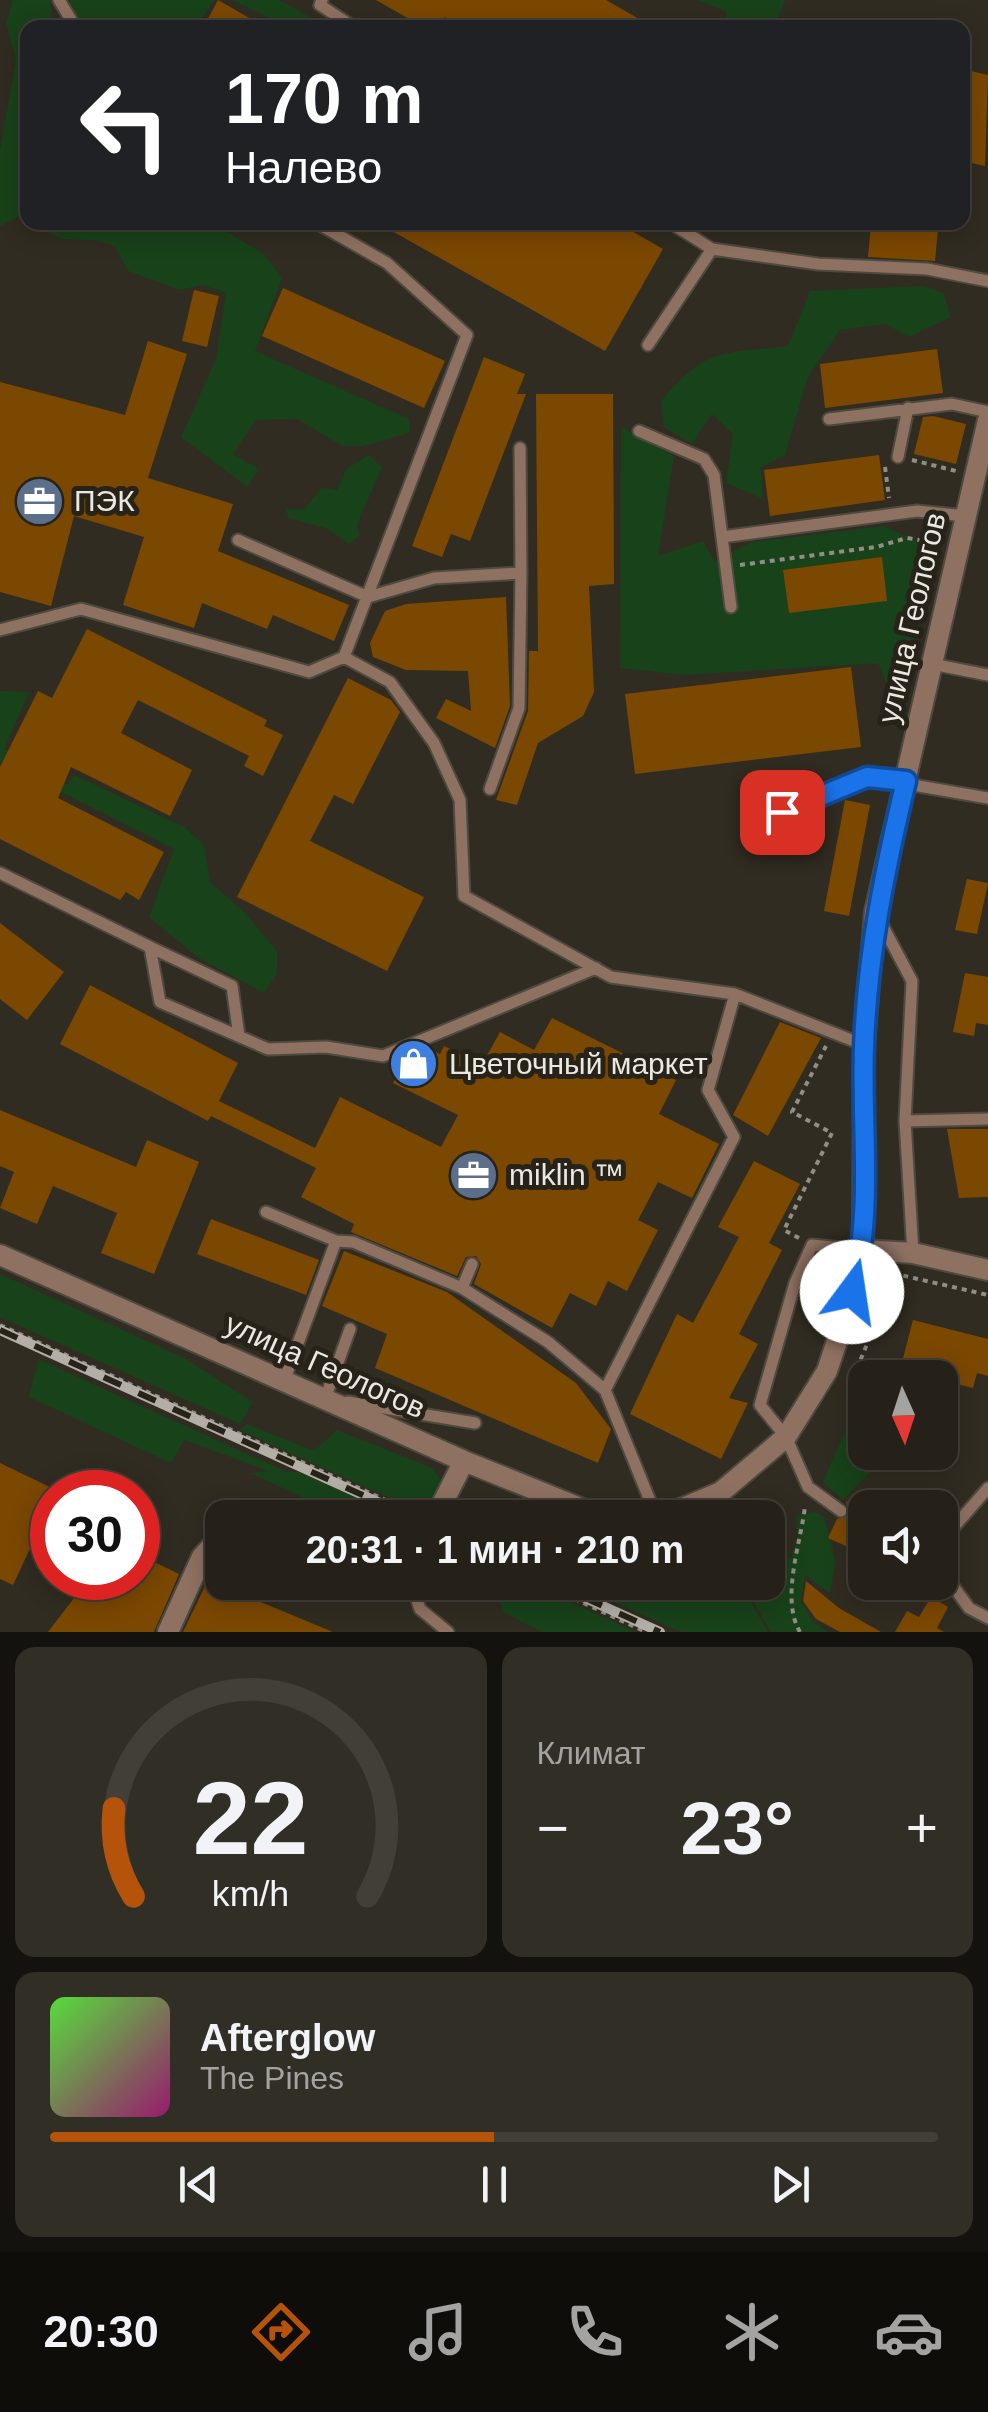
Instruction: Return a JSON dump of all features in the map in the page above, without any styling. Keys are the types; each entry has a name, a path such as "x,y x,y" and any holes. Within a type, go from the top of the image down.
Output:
{"street":[{"name":"улица Геологов","path":"702,1500 722,1492 786,1437 827,1370 863,1250 864,1046 876,912 988,416"},
{"path":"863,1250 912,1253 988,1270"},
{"name":"улица Геологов","path":"0,1255 560,1500"},
{"path":"444,1500 464,1461"},
{"path":"168,1632 205,1554"}],"lane":[{"path":"318,2 343,20"},
{"path":"0,630 81,608 309,672 344,657 467,335 387,264 328,230"},
{"path":"681,230 712,250 818,264 927,269 988,281"},
{"path":"648,345 712,250"},
{"path":"829,419 952,404 988,416"},
{"path":"898,457 908,408"},
{"path":"639,431 704,459 714,475 731,607"},
{"path":"490,789 519,708 520,448"},
{"path":"722,537 917,511 966,516"},
{"path":"238,540 368,596 434,578 522,572"},
{"path":"344,657 390,682 434,744 460,800 464,896 611,977 736,994 864,1046"},
{"path":"932,664 988,675"},
{"path":"782,812 867,777 988,798"},
{"path":"0,873 232,986 239,1036"},
{"path":"876,912 912,981 905,1121 912,1253"},
{"path":"150,947 160,1002 268,1049 326,1047 383,1056 596,968"},
{"path":"605,1390 734,1137 708,1090 736,994"},
{"path":"905,1121 988,1119"},
{"path":"266,1212 336,1241 352,1242 462,1288 548,1342 605,1390 651,1500"},
{"path":"284,1381 336,1241"},
{"path":"841,1511 808,1487 786,1437 760,1405 794,1283 812,1244 863,1250"},
{"path":"462,1288 472,1264"},
{"path":"350,1329 324,1398 475,1423"},
{"path":"958,1528 982,1509 988,1488"},
{"path":"958,1593 969,1608 988,1618"},
{"path":"417,1600 420,1609 448,1632"}],"path":[{"path":"890,505 884,462 898,457 961,472"},
{"path":"726,566 856,550 907,538 945,545"},
{"path":"856,550 857,560"},
{"path":"806,556 808,566"},
{"path":"812,1244 784,1230 832,1133 792,1112 833,1032"},
{"path":"860,1360 896,1274 988,1295"},
{"path":"0,1325 384,1500"},
{"path":"800,1632 794,1621 792,1592 804,1522"},
{"path":"577,1600 646,1632"}],"green space":[{"path":"13,0 51,0 52,20 20,20 20,216 0,226 0,150 16,60 6,23"},
{"path":"70,0 215,0 200,20 81,20 69,6"},
{"path":"232,0 279,0 315,20 273,20"},
{"path":"697,0 785,0 777,20 727,20 726,11"},
{"path":"45,230 224,230 264,254 282,278 255,351 409,419 409,433 364,446 342,446 297,419 256,420 233,454 259,469 247,487 181,437 216,359 226,293 203,285 179,290 128,271 115,246 95,240 62,239"},
{"path":"924,286 943,293 951,317 909,337 885,324 840,330 808,377 785,455 761,467 763,499 726,483 733,434 712,414 692,444 664,427 661,401 704,362 731,353 788,346 810,291"},
{"path":"621,427 674,456 658,556 703,541 715,562 751,542 885,526 938,553 898,712 878,663 683,675 620,668"},
{"path":"369,455 382,467 357,525 360,535 349,544 328,529 288,518 286,509 304,509 322,488 337,490 346,469"},
{"path":"0,691 29,692 4,749 68,785 74,775 184,827 204,845 210,882 245,913 277,951 277,974 264,993 199,958 149,917 174,849 0,761"},
{"path":"0,1274 182,1357 253,1402 240,1424 0,1317"},
{"path":"38,1359 287,1472 299,1472 362,1500 308,1500 250,1473 268,1471 184,1440 171,1463 29,1397"},
{"path":"247,1424 314,1451 337,1430 432,1468 444,1485 437,1500 394,1500 239,1430"},
{"path":"848,1425 848,1470 871,1470 853,1490 848,1490 843,1500 823,1482"},
{"path":"816,1512 824,1517 836,1562 830,1593 805,1575 801,1602 814,1623 828,1632 771,1632 753,1600 785,1600 785,1560 791,1558 798,1537 796,1517"},
{"path":"499,1600 565,1600 636,1632 542,1632 503,1612"},
{"path":"610,1600 750,1600 768,1632 681,1632"}],"building":[{"path":"218,0 253,20 207,20"},
{"path":"376,0 606,0 641,20 445,17 411,20"},
{"path":"970,71 988,75 985,166 970,163"},
{"path":"390,230 630,230 663,249 605,351"},
{"path":"871,230 938,230 935,261 868,257"},
{"path":"283,288 445,361 424,408 262,336"},
{"path":"194,290 219,296 207,347 182,341"},
{"path":"148,341 187,354 148,478 233,504 218,551 349,605 334,641 273,615 267,629 202,603 194,628 123,605 144,537 74,516 51,606 0,592 0,382 125,415"},
{"path":"937,349 943,393 825,408 820,364"},
{"path":"484,357 525,374 517,394 526,394 470,541 451,534 442,557 412,546"},
{"path":"536,394 613,394 614,584 589,586 594,692 583,716 538,743 517,805 496,800 528,711 529,651 538,651"},
{"path":"923,417 966,424 956,464 914,454"},
{"path":"879,455 885,500 770,516 764,470"},
{"path":"882,557 887,601 789,613 783,570"},
{"path":"506,597 510,706 495,748 436,718 446,699 471,711 468,671 406,670 373,657 370,643 385,611 406,604"},
{"path":"87,629 267,720 264,726 283,735 263,776 244,766 249,756 138,700 121,733 192,770 170,816 71,767 58,798 164,852 139,900 126,892 120,900 0,839 0,767 38,691 52,698"},
{"path":"851,667 861,747 635,774 625,694"},
{"path":"348,678 391,700 400,712 353,804 334,795 310,841 424,897 387,971 237,897"},
{"path":"845,800 870,805 849,916 824,911"},
{"path":"967,879 988,883 977,934 955,930"},
{"path":"0,923 64,972 27,1020 0,999"},
{"path":"965,973 988,977 988,1025 976,1023 974,1036 953,1032"},
{"path":"90,985 238,1063 219,1101 315,1148 340,1097 441,1147 458,1115 393,1083 407,1056 414,1060 428,1048 440,1054 444,1046 482,1065 500,1032 534,1050 552,1018 676,1080 659,1114 719,1144 692,1198 658,1182 638,1220 658,1230 627,1291 608,1281 596,1306 570,1293 552,1328 474,1284 481,1264 476,1256 466,1257 457,1276 351,1232 354,1224 301,1197 316,1168 211,1116 208,1121 60,1044"},
{"path":"780,1022 821,1038 768,1136 733,1115"},
{"path":"0,1110 136,1167 147,1140 199,1162 154,1274 101,1253 117,1213 53,1186 37,1224 0,1208 14,1172 0,1166"},
{"path":"947,1129 988,1129 988,1197 959,1198"},
{"path":"754,1161 800,1184 769,1243 782,1250 739,1334 758,1344 729,1398 748,1403 721,1459 630,1414 677,1314 693,1323 739,1237 718,1227"},
{"path":"211,1219 319,1260 306,1295 197,1254"},
{"path":"344,1251 447,1292 576,1383 611,1429 598,1463 375,1368 387,1334 322,1306"},
{"path":"913,1320 988,1339 988,1376 977,1373 973,1388 958,1384 958,1360 903,1360"},
{"path":"0,1463 30,1477 30,1548 13,1585 0,1579"},
{"path":"848,1516 848,1547 828,1538 837,1519"},
{"path":"160,1565 179,1574 154,1632 48,1632 73,1600 160,1600"},
{"path":"806,1581 839,1608 881,1632 840,1632 816,1619 803,1601"},
{"path":"205,1586 205,1600 256,1600 333,1632 183,1632"},
{"path":"929,1600 948,1607 937,1628 944,1632 895,1632 907,1611 919,1617"}],"railway":[{"path":"0,1330 373,1500"},
{"path":"590,1600 660,1632"}],"place":[{"name":"ПЭК","path":"39,501"},
{"name":"Цветочный маркет","path":"414,1064"},
{"name":"miklin ™","path":"474,1175"}],"route":[{"path":"782,812 867,777 906,781 876,912 864,1046 863,1250 852,1292"}]}
